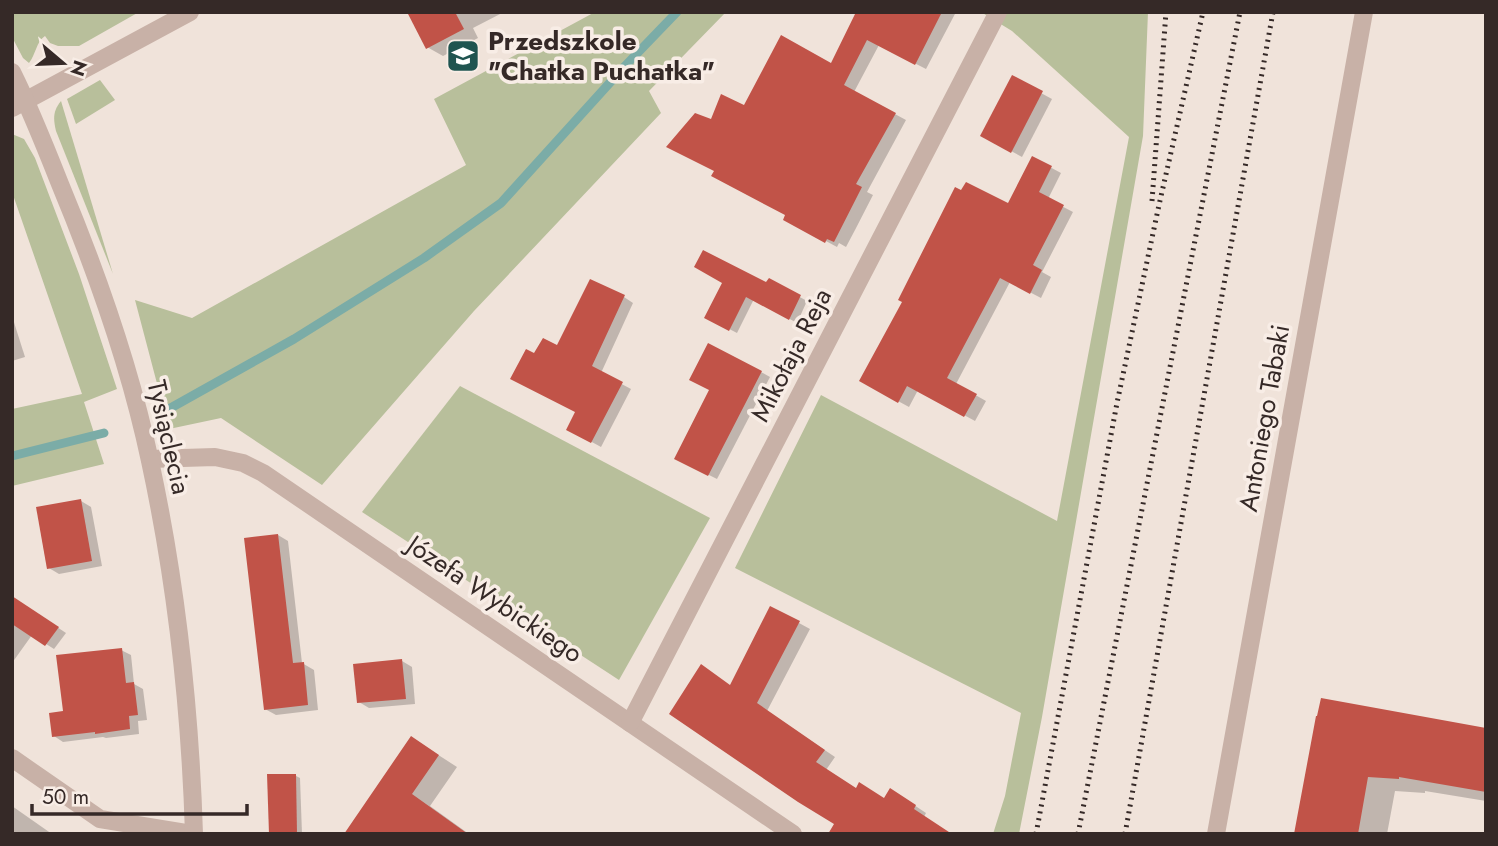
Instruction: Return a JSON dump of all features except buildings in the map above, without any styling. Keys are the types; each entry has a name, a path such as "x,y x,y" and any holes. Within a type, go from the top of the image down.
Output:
{"street":[{"path":"19,105 190,12"},
{"name":"Mikołaja Reja","path":"630,723 998,12"},
{"name":"Antoniego Tabaki","path":"1216,834 1364,12"},
{"name":"Tysiąclecia","path":"12,72 19,105 80,231 105,301 132,388 150,459 169,559 183,662 191,749 193,834"},
{"name":"Józefa Wybickiego","path":"150,459 215,457 243,463 263,472 793,834"},
{"path":"12,758 95,826 193,834"}],"green space":[{"path":"12,12 139,12 79,46 58,46 50,43 45,36 29,63 23,58 12,37"},
{"path":"595,12 726,12 649,91 661,113 474,311 322,485 221,418 169,429 135,300 192,318 466,165 434,99"},
{"path":"981,12 1148,12 1143,136 1042,717 1019,834 993,834 1005,796 1021,713 735,568 821,395 1057,521 1129,137 1012,31"},
{"path":"100,80 115,100 76,124 67,99"},
{"path":"61,101 113,274 56,131 54,115"},
{"path":"12,134 24,139 35,158 79,274 117,389 84,402 104,464 12,486 12,409 82,394 12,192"},
{"path":"460,386 710,518 619,680 362,512"}],"waterway":[{"path":"167,410 294,339 424,258 501,203 677,12"},
{"path":"12,456 104,433"}],"railway":[{"path":"1152,201 1166,12"},
{"path":"1036,834 1117,403 1203,12"},
{"path":"1078,834 1240,12"},
{"path":"1125,834 1273,12"}],"place":[{"name":"Przedszkole \"Chatka Puchatka\"","path":"463,56"}]}
